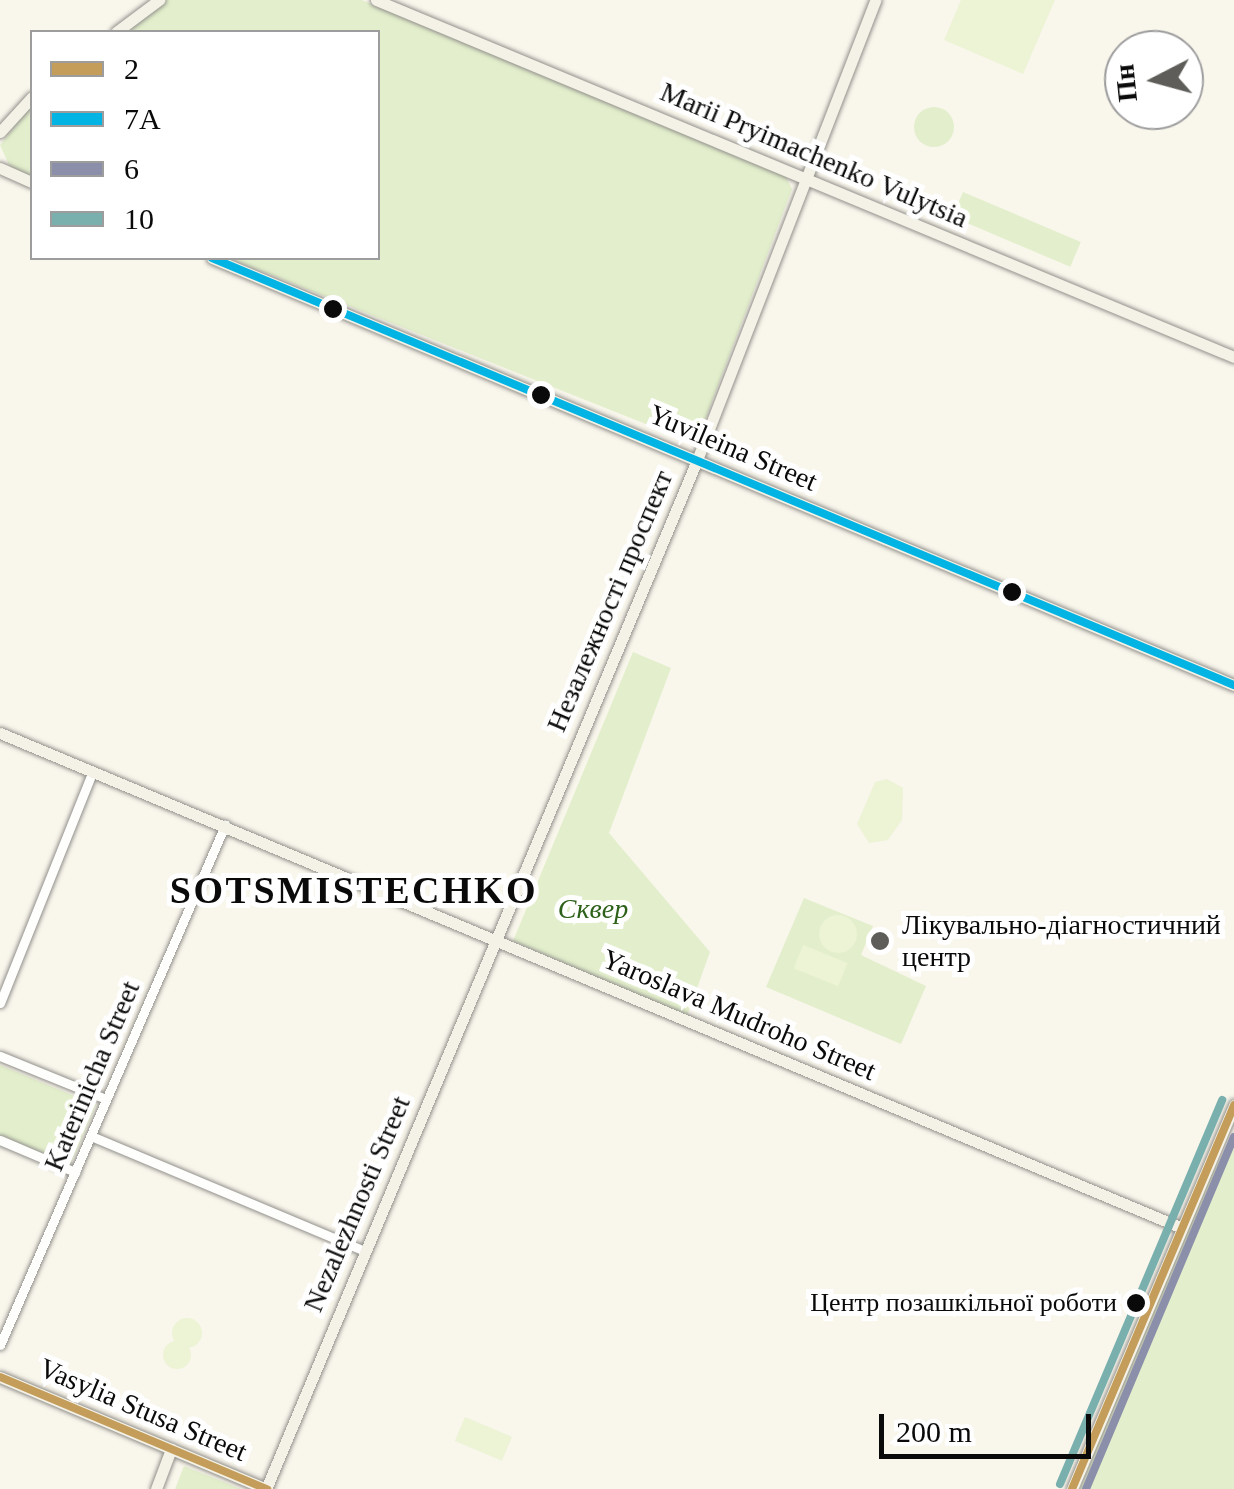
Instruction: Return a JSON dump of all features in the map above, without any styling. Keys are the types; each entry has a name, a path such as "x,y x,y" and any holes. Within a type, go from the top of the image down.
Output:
{"street":[{"path":"119,30 159,0"},
{"name":"Marii Pryimachenko Vulytsia","path":"376,0 1234,357"},
{"name":"Незалежності проспект","path":"496,940 696,460 875,0"},
{"path":"0,132 30,99"},
{"path":"0,168 30,181"},
{"name":"Yuvileina Street","path":"217,260 1234,684"},
{"name":"Yaroslava Mudroho Street","path":"0,732 1182,1228"},
{"path":"0,1004 93,771"},
{"name":"Katerinicha Street","path":"0,1345 225,825"},
{"name":"Nezalezhnosti Street","path":"266,1489 496,940"},
{"path":"0,1056 106,1099"},
{"path":"1072,1489 1234,1105"},
{"path":"90,1136 364,1250"},
{"path":"0,1140 75,1172"},
{"name":"Vasylia Stusa Street","path":"0,1377 266,1489"},
{"path":"156,1489 172,1449"}],"green space":[{"path":"167,0 362,0 785,175 792,189 696,444 233,260 380,260 380,30 128,30"},
{"path":"961,0 1055,0 1023,74 944,40"},
{"path":"30,107 30,176 10,167 0,145"},
{"path":"934,107 948,113 954,127 948,141 934,147 920,141 914,127 920,113"},
{"path":"963,192 1081,242 1070,267 952,217"},
{"name":"Сквер","path":"633,652 671,668 609,833 710,952 687,1016 513,941"},
{"path":"887,779 903,788 902,820 888,840 869,843 857,824 875,782"},
{"path":"804,898 873,926 861,955 926,986 901,1044 766,987"},
{"path":"838,915 852,920 857,934 852,948 838,953 824,948 819,934 824,920"},
{"path":"803,945 848,963 838,986 794,968"},
{"path":"0,1065 96,1105 71,1164 0,1136"},
{"path":"1234,1132 1234,1489 1080,1489 1193,1210"},
{"path":"187,1318 198,1322 202,1333 198,1344 187,1348 176,1344 172,1333 176,1322"},
{"path":"177,1341 187,1345 191,1355 187,1365 177,1369 167,1365 163,1355 167,1345"},
{"path":"465,1417 512,1437 502,1461 455,1441"},
{"path":"184,1466 241,1489 175,1489"}],"transit line":[{"name":"7А","path":"217,260 1234,685"},
{"name":"10","path":"1060,1484 1222,1100"},
{"name":"2","path":"1072,1489 1234,1105"},
{"name":"6","path":"1086,1489 1234,1137"},
{"name":"2","path":"0,1377 267,1489"}],"place":[{"name":"Лікувально-діагностичний центр","path":"880,941"},
{"name":"Центр позашкільної роботи","path":"1136,1303"}],"district":[{"name":"SOTSMISTECHKO","path":"354,891"}]}
